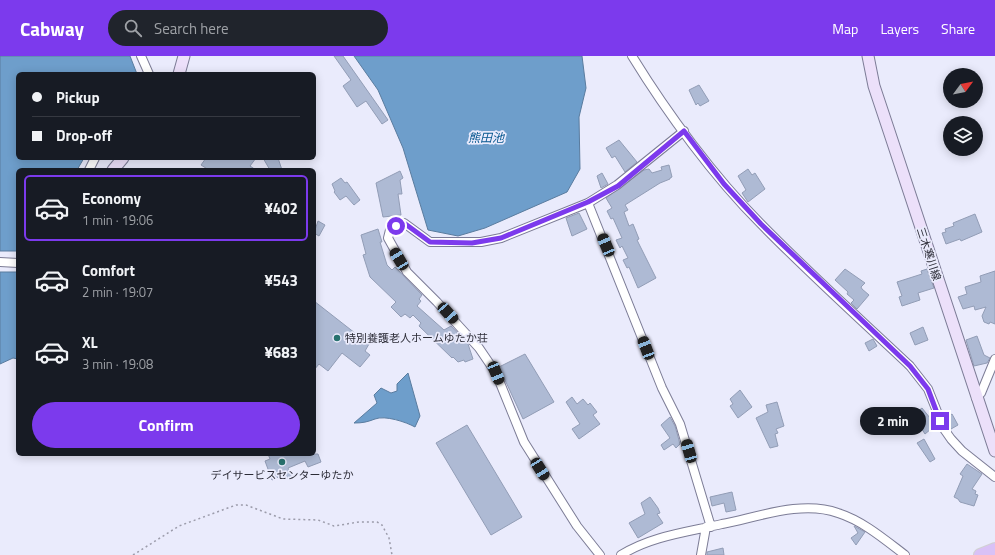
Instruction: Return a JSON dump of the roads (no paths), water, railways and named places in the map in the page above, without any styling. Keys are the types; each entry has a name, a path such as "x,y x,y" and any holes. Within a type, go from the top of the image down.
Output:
{"main road":[{"path":"180,72 184,56"},
{"name":"三木寒川線","path":"868,56 874,86 976,398 995,451"},
{"path":"115,168 121,160"},
{"path":"980,555 995,549"}],"street":[{"path":"141,56 148,72"},
{"path":"632,56 684,131 724,184 761,224 910,366 928,389 944,429 951,439 962,451 995,477"},
{"path":"600,555 577,526 524,442 496,373 483,354 437,302 407,272 388,238 390,230 404,223 430,242 481,242 501,238 588,202 618,186 684,131"},
{"path":"588,202 662,388 680,424 708,527 701,555"},
{"path":"0,262 16,263"},
{"path":"976,398 981,393 995,359"},
{"path":"621,555 639,545 708,527 786,510 821,509 838,512 854,519 905,555"}],"water":[{"path":"0,56 130,56 136,72 16,72 16,160 83,160 78,168 16,168 16,251 0,251"},
{"name":"熊田池","path":"354,56 582,56 586,88 579,117 580,169 567,192 485,228 458,236 428,230 403,148 378,90"},
{"path":"0,272 16,272 16,359 13,358 0,364"},
{"path":"408,373 420,416 415,427 390,418 379,418 354,423 377,403 374,395 381,388 391,393 397,391 397,384"}],"place":[{"name":"特別養護老人ホームゆたか荘","path":"337,338"},
{"name":"デイサービスセンターゆたか","path":"282,462"}]}
